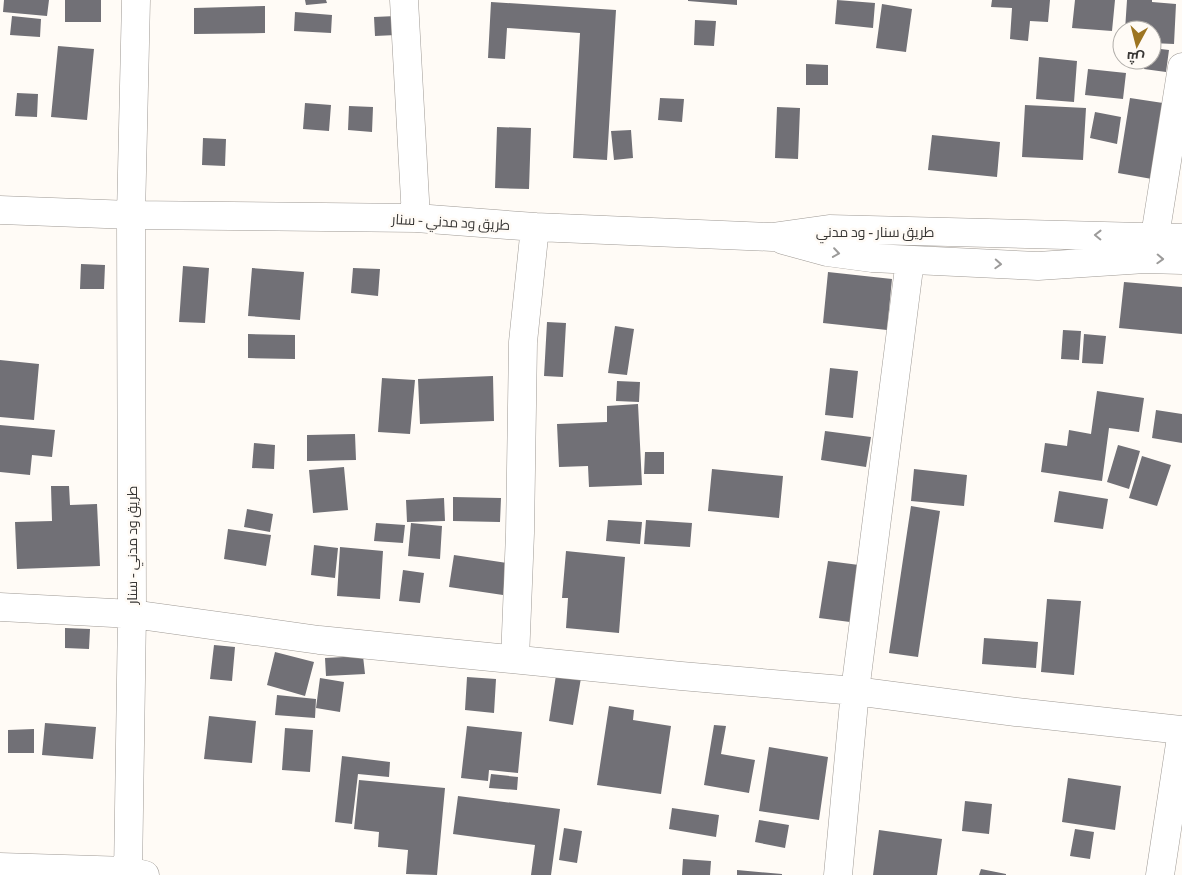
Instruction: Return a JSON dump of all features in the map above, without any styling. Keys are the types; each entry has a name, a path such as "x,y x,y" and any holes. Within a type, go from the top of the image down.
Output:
{"street":[{"name":"طريق ود مدني - سنار","path":"134,874 131,215 136,0"},
{"path":"404,0 416,218"},
{"path":"1169,237 1182,67"},
{"path":"0,210 131,215"},
{"name":"طريق ود مدني - سنار","path":"131,215 416,218 535,227 772,237"},
{"path":"515,659 520,533 523,342 535,227"},
{"name":"طريق سنار - ود مدني","path":"772,237 830,229 1169,237"},
{"name":"طريق سنار - ود مدني","path":"772,237 827,252 872,258 1038,266 1145,258 1182,260"},
{"path":"838,875 855,691 910,260"},
{"path":"0,607 132,614 318,640 681,676 855,691 1016,712 1182,730 1160,875"},
{"path":"0,867 134,874"}],"building":[{"path":"4,0 49,0 47,16 3,12"},
{"path":"65,0 101,0 101,22 65,22"},
{"path":"305,0 326,0 327,3 306,5"},
{"path":"737,0 737,5 688,1"},
{"path":"837,0 875,3 873,28 835,24"},
{"path":"992,0 1050,0 1048,22 1030,21 1028,41 1010,39 1012,8 991,7"},
{"path":"1075,0 1115,0 1112,31 1072,28"},
{"path":"1127,0 1152,0 1152,2 1176,4 1174,44 1162,43 1162,20 1126,20"},
{"path":"491,2 616,10 607,160 573,158 580,33 507,28 505,59 488,58"},
{"path":"882,4 912,9 906,52 876,48"},
{"path":"265,6 265,33 194,34 194,8"},
{"path":"295,12 332,15 331,33 294,31"},
{"path":"12,16 41,19 40,37 10,35"},
{"path":"396,16 396,35 375,36 374,17"},
{"path":"695,20 716,21 714,46 694,45"},
{"path":"58,46 94,49 87,120 51,117"},
{"path":"1162,49 1169,50 1166,72 1151,70 1162,70"},
{"path":"1039,57 1077,61 1074,102 1036,99"},
{"path":"806,64 828,65 828,85 806,85"},
{"path":"1088,69 1126,73 1123,99 1085,95"},
{"path":"17,93 38,94 37,117 15,116"},
{"path":"660,98 684,99 682,122 658,120"},
{"path":"1130,98 1163,103 1152,179 1118,173"},
{"path":"305,103 331,105 329,131 303,129"},
{"path":"1025,105 1086,108 1083,160 1022,157"},
{"path":"349,106 373,107 372,132 348,130"},
{"path":"777,107 800,108 798,159 775,158"},
{"path":"1095,112 1121,117 1117,144 1090,138"},
{"path":"497,127 531,128 529,189 495,188"},
{"path":"631,130 633,158 614,160 611,131"},
{"path":"932,135 1000,142 997,177 928,170"},
{"path":"203,138 226,139 225,166 202,165"},
{"path":"81,264 105,265 104,289 80,289"},
{"path":"183,266 209,268 205,323 179,322"},
{"path":"252,268 304,272 300,320 248,316"},
{"path":"353,268 380,269 378,296 351,293"},
{"path":"828,272 892,279 887,330 823,323"},
{"path":"1124,282 1182,287 1182,334 1119,328"},
{"path":"547,322 566,323 563,377 544,376"},
{"path":"615,326 634,329 627,375 608,373"},
{"path":"1063,330 1081,331 1079,360 1061,359"},
{"path":"248,334 295,335 295,359 248,358"},
{"path":"1084,334 1106,336 1103,364 1082,363"},
{"path":"0,360 39,364 34,420 0,417"},
{"path":"830,368 858,371 853,418 825,415"},
{"path":"493,376 494,421 420,424 418,379"},
{"path":"382,378 415,380 410,434 378,432"},
{"path":"617,381 640,382 639,402 616,401"},
{"path":"1097,391 1144,398 1139,432 1109,428 1102,481 1041,472 1045,443 1067,446 1069,430 1091,434"},
{"path":"638,404 642,485 589,487 588,466 559,467 557,424 607,422 607,406"},
{"path":"1156,410 1182,414 1182,443 1152,438"},
{"path":"0,425 55,430 52,457 32,455 30,475 0,472"},
{"path":"825,431 871,437 866,467 821,460"},
{"path":"355,434 356,460 307,461 307,435"},
{"path":"254,443 275,445 274,469 252,468"},
{"path":"1118,445 1140,451 1129,489 1107,482"},
{"path":"645,452 664,452 664,474 644,474"},
{"path":"1142,456 1171,465 1157,506 1129,498"},
{"path":"344,467 348,510 313,513 309,470"},
{"path":"712,469 783,476 779,518 708,511"},
{"path":"914,469 967,475 964,506 911,501"},
{"path":"51,486 69,486 70,505 97,504 100,566 17,569 15,522 52,521"},
{"path":"1059,491 1108,499 1103,529 1054,522"},
{"path":"453,497 501,498 500,522 453,521"},
{"path":"444,498 445,521 407,522 406,500"},
{"path":"911,506 940,511 918,657 889,653"},
{"path":"247,509 273,514 270,532 244,527"},
{"path":"608,520 642,522 640,544 606,541"},
{"path":"646,520 692,523 690,547 644,544"},
{"path":"376,523 405,525 403,543 374,541"},
{"path":"411,523 442,526 440,559 408,556"},
{"path":"228,529 271,535 266,566 224,559"},
{"path":"314,545 338,548 335,578 311,575"},
{"path":"340,547 383,551 380,599 337,596"},
{"path":"566,551 625,557 619,633 566,628 568,598 562,598"},
{"path":"454,555 507,563 503,595 449,587"},
{"path":"828,561 859,565 850,622 819,618"},
{"path":"403,570 424,573 420,603 399,601"},
{"path":"1047,599 1081,601 1074,675 1041,672"},
{"path":"65,628 90,629 89,649 65,648"},
{"path":"984,638 1038,642 1036,668 982,664"},
{"path":"214,645 235,647 232,681 210,679"},
{"path":"275,652 314,662 305,696 267,685"},
{"path":"363,656 365,674 326,676 325,658"},
{"path":"556,675 581,678 573,725 549,721"},
{"path":"467,677 496,679 494,713 465,710"},
{"path":"320,678 344,682 340,712 316,708"},
{"path":"277,695 316,699 315,718 275,715"},
{"path":"609,706 634,710 633,720 671,726 661,794 597,785"},
{"path":"209,716 256,721 252,763 204,759"},
{"path":"45,723 96,727 93,759 42,755"},
{"path":"714,725 726,726 721,754 755,760 749,793 704,785"},
{"path":"467,726 522,732 518,773 489,770 488,781 461,778"},
{"path":"285,728 313,730 310,772 282,770"},
{"path":"34,729 34,753 8,753 8,730"},
{"path":"769,747 828,757 819,820 759,811"},
{"path":"342,756 390,762 389,777 358,774 352,824 335,822"},
{"path":"491,774 518,777 517,790 489,788"},
{"path":"1068,778 1121,786 1115,830 1062,822"},
{"path":"359,780 445,788 437,875 406,874 408,850 378,847 379,832 354,829"},
{"path":"458,796 560,809 551,875 531,875 535,845 453,834"},
{"path":"965,801 992,804 989,834 962,831"},
{"path":"672,808 719,815 716,837 669,829"},
{"path":"759,820 789,825 785,848 755,842"},
{"path":"564,828 582,831 577,863 559,860"},
{"path":"1075,829 1094,832 1090,859 1070,856"},
{"path":"879,830 942,839 937,875 873,875"},
{"path":"683,859 711,861 710,875 682,875"},
{"path":"981,869 1006,874 1006,875 979,875"},
{"path":"737,870 782,874 782,875 737,875"}]}
